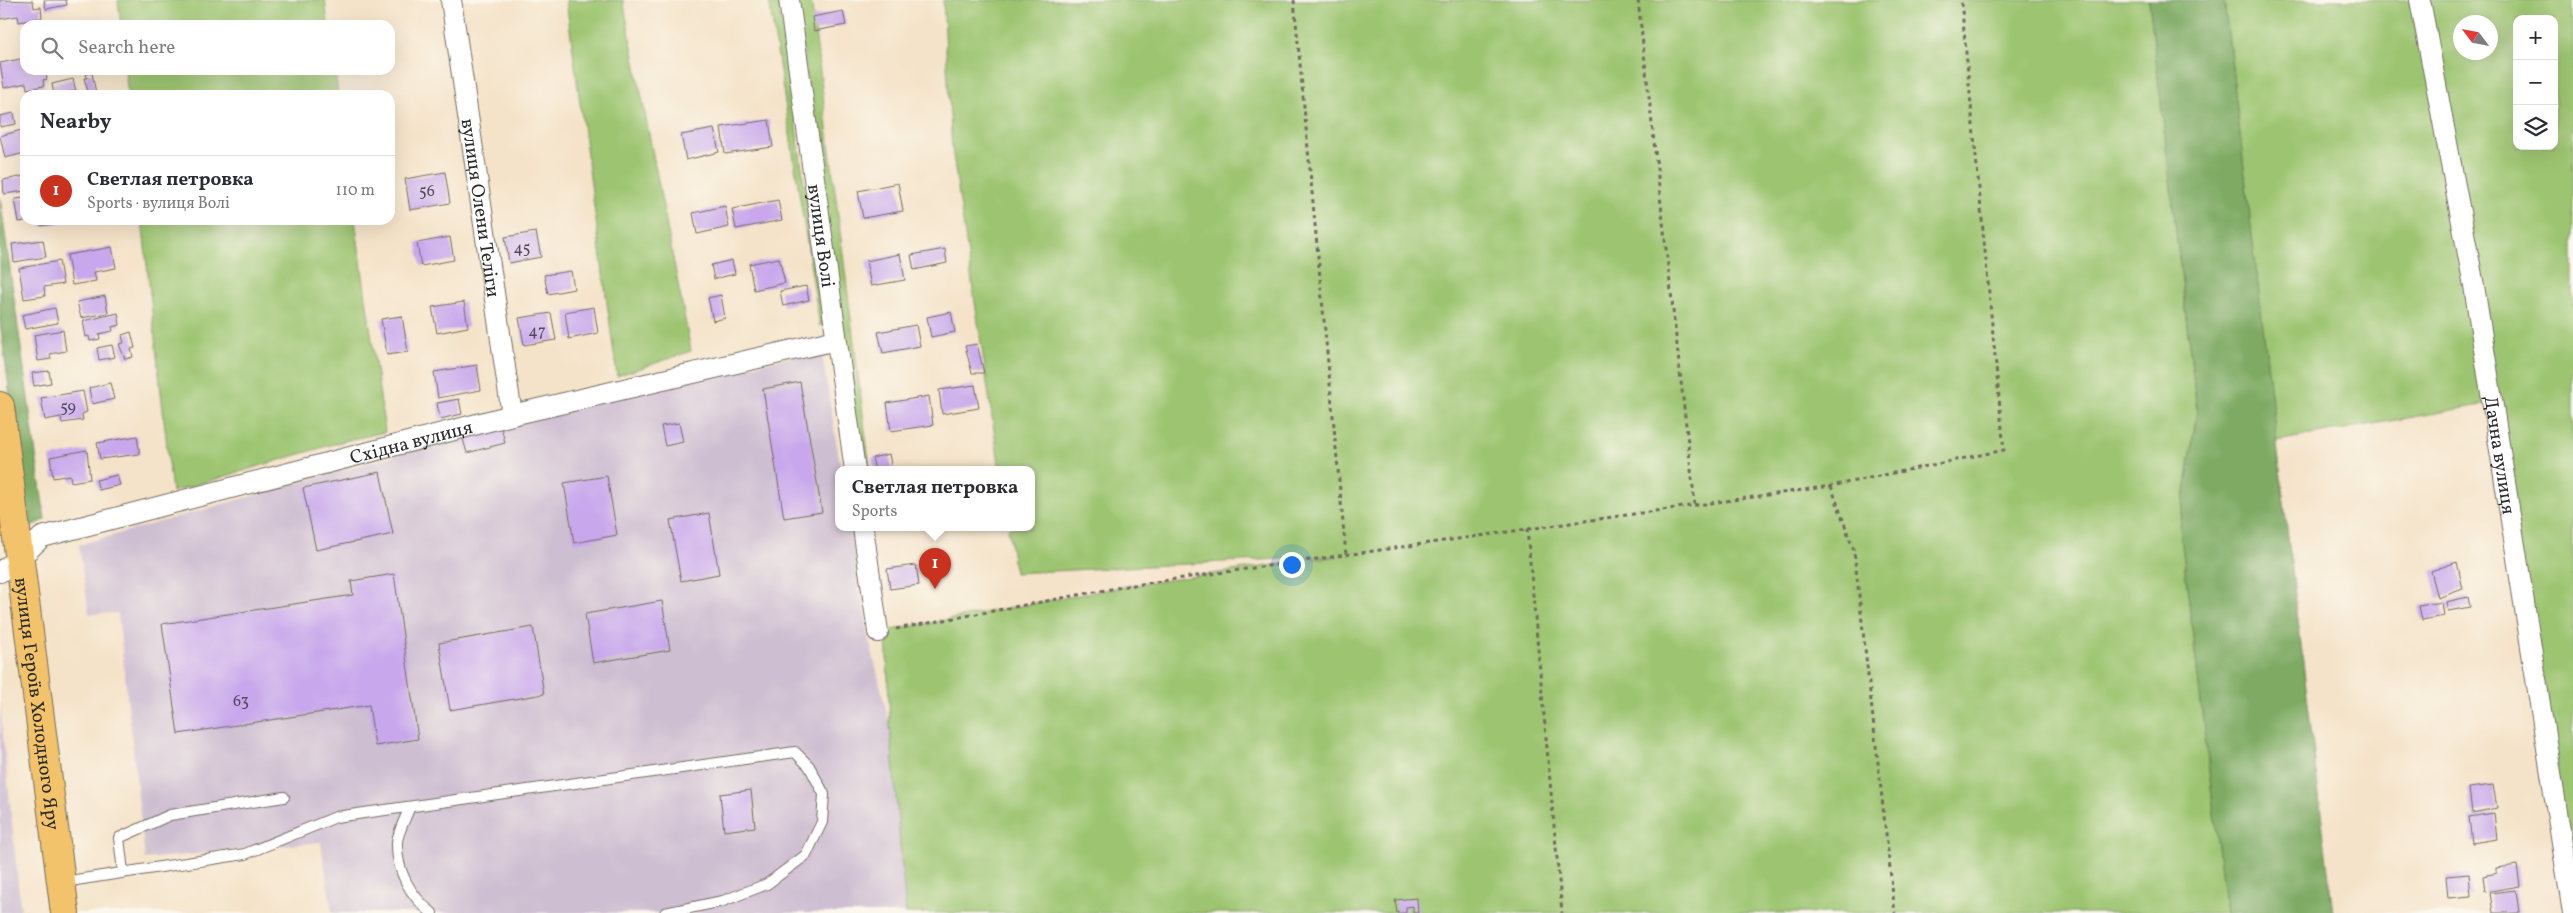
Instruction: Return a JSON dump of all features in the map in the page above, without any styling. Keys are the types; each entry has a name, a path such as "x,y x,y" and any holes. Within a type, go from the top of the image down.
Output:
{"main road":[{"name":"вулиця Героїв Холодного Яру","path":"0,406 10,564 63,882 66,913"}],"street":[{"name":"вулиця Олени Теліги","path":"451,0 512,415"},
{"name":"вулиця Волі","path":"789,0 854,466"},
{"name":"Дачна вулиця","path":"2420,0 2474,286 2573,913"},
{"name":"Східна вулиця","path":"10,564 42,537 512,415 836,340"},
{"path":"863,531 878,632"}],"lane":[{"path":"63,882 245,854 336,817 795,752 809,766 824,794 822,822 806,855 767,884 723,901 665,913"},
{"path":"123,872 119,838 170,815 284,797"},
{"path":"409,808 397,841 402,876 422,905 432,913"}],"path":[{"path":"1294,0 1346,555"},
{"path":"1638,0 1695,505"},
{"path":"878,632 1127,586 1831,486 2004,450 1961,0"},
{"path":"1831,486 1854,551 1895,913"},
{"path":"1526,529 1562,913"}],"shaded area":[{"path":"821,349 840,466 835,466 835,531 851,531 868,634 890,726 906,913 332,913 321,842 145,859 118,613 89,614 79,545 491,428"},
{"path":"0,704 21,913 0,913"}],"green space":[{"path":"118,0 325,0 327,20 120,20"},
{"path":"566,0 623,0 691,351 617,376"},
{"path":"769,0 778,0 824,323 820,326"},
{"path":"796,0 811,0 869,466 860,466"},
{"path":"943,0 2149,0 2197,411 2180,527 2226,913 906,913 890,726 886,631 1127,586 1337,556 1015,573 1008,531 1035,531 1035,466 999,466 952,148"},
{"path":"2149,0 2224,0 2333,913 2226,913 2180,527 2197,411"},
{"path":"2224,0 2573,0 2573,913 2493,403 2276,441"},
{"path":"126,75 336,75 337,90 127,90"},
{"path":"0,198 45,519 28,528 0,322"},
{"path":"143,225 356,225 385,432 344,441 172,492"}],"building":[{"path":"0,0 33,1 34,8 41,7 42,18 20,20 19,22 18,16 0,19"},
{"path":"44,0 66,0 67,5 46,9"},
{"path":"843,11 846,25 814,31 812,17"},
{"path":"20,59 20,75 46,75 47,79 43,80 44,86 27,89 26,83 4,88 0,63"},
{"path":"86,75 92,75 95,90 88,90 84,78 87,78"},
{"path":"73,79 76,90 53,90 52,84"},
{"path":"14,113 16,124 0,127 0,116"},
{"path":"769,120 773,147 725,154 721,127"},
{"path":"714,129 719,152 686,160 681,135"},
{"path":"20,130 20,154 5,158 0,136"},
{"path":"445,172 450,203 410,210 405,179"},
{"path":"20,177 20,192 4,194 3,180"},
{"path":"898,183 903,211 863,218 858,191"},
{"path":"20,198 20,222 19,222 15,199"},
{"path":"778,200 782,220 736,229 732,209"},
{"path":"725,206 729,227 697,234 693,213"},
{"path":"536,232 541,257 509,263 505,237"},
{"path":"450,237 454,260 421,266 417,243"},
{"path":"43,240 46,257 14,262 12,244"},
{"path":"112,247 116,268 94,272 96,281 72,285 67,255"},
{"path":"945,249 947,263 914,270 911,255"},
{"path":"900,254 905,280 871,286 866,261"},
{"path":"779,258 785,283 754,290 749,264"},
{"path":"732,260 735,274 714,279 711,265"},
{"path":"59,261 63,284 44,287 45,296 24,299 19,268"},
{"path":"571,271 574,289 548,294 544,275"},
{"path":"806,286 809,300 783,306 780,291"},
{"path":"721,295 725,318 713,321 708,298"},
{"path":"105,296 108,313 81,318 77,302"},
{"path":"464,302 468,327 437,333 432,307"},
{"path":"594,307 598,333 569,339 565,312"},
{"path":"55,308 58,323 25,329 22,315"},
{"path":"951,312 955,332 931,337 927,317"},
{"path":"118,313 120,325 112,327 113,331 99,334 100,339 90,341 89,336 86,337 83,321"},
{"path":"551,313 556,340 524,345 519,318"},
{"path":"402,316 408,352 387,355 381,319"},
{"path":"916,325 920,346 883,353 878,332"},
{"path":"63,330 66,351 50,354 51,359 38,361 34,335"},
{"path":"131,332 135,348 131,349 133,357 125,359 119,344 124,343 122,335"},
{"path":"977,344 984,373 972,373 965,346"},
{"path":"112,345 115,357 99,360 97,348"},
{"path":"477,365 481,390 438,398 434,372"},
{"path":"49,371 51,383 34,386 32,373"},
{"path":"800,382 822,512 784,518 763,389"},
{"path":"110,383 114,399 92,404 89,388"},
{"path":"975,385 979,408 942,414 939,390"},
{"path":"83,391 87,412 82,414 83,420 62,423 61,417 45,420 41,398"},
{"path":"929,396 933,425 891,431 887,403"},
{"path":"459,399 462,414 440,419 437,403"},
{"path":"500,422 505,443 467,453 461,432"},
{"path":"679,423 683,442 665,446 661,426"},
{"path":"137,436 140,454 100,459 97,443"},
{"path":"87,450 90,479 71,482 70,475 53,478 50,457"},
{"path":"889,454 891,466 874,466 872,458"},
{"path":"380,472 393,534 316,550 303,488"},
{"path":"117,475 120,485 99,490 96,480"},
{"path":"607,476 617,535 574,543 564,483"},
{"path":"709,513 719,574 681,581 670,520"},
{"path":"2457,562 2463,589 2438,598 2431,571"},
{"path":"916,565 919,585 890,589 887,569"},
{"path":"394,574 418,739 375,746 369,705 178,734 162,624 353,595 351,581"},
{"path":"2468,597 2470,607 2448,611 2446,602"},
{"path":"662,601 670,650 593,663 585,614"},
{"path":"2442,602 2444,616 2422,620 2419,606"},
{"path":"533,627 544,694 450,710 439,643"},
{"path":"2493,785 2497,808 2472,813 2469,788"},
{"path":"751,790 755,827 724,831 720,794"},
{"path":"2494,813 2497,839 2472,843 2469,817"},
{"path":"2517,865 2520,886 2485,892 2483,876 2497,873 2497,868"},
{"path":"2469,874 2471,896 2448,898 2446,876"},
{"path":"2516,890 2519,913 2493,913 2490,893"},
{"path":"1417,898 1418,913 1413,913 1413,906 1406,907 1406,913 1397,913 1395,900"}],"place":[{"name":"Светлая петровка","path":"935,589"}]}
